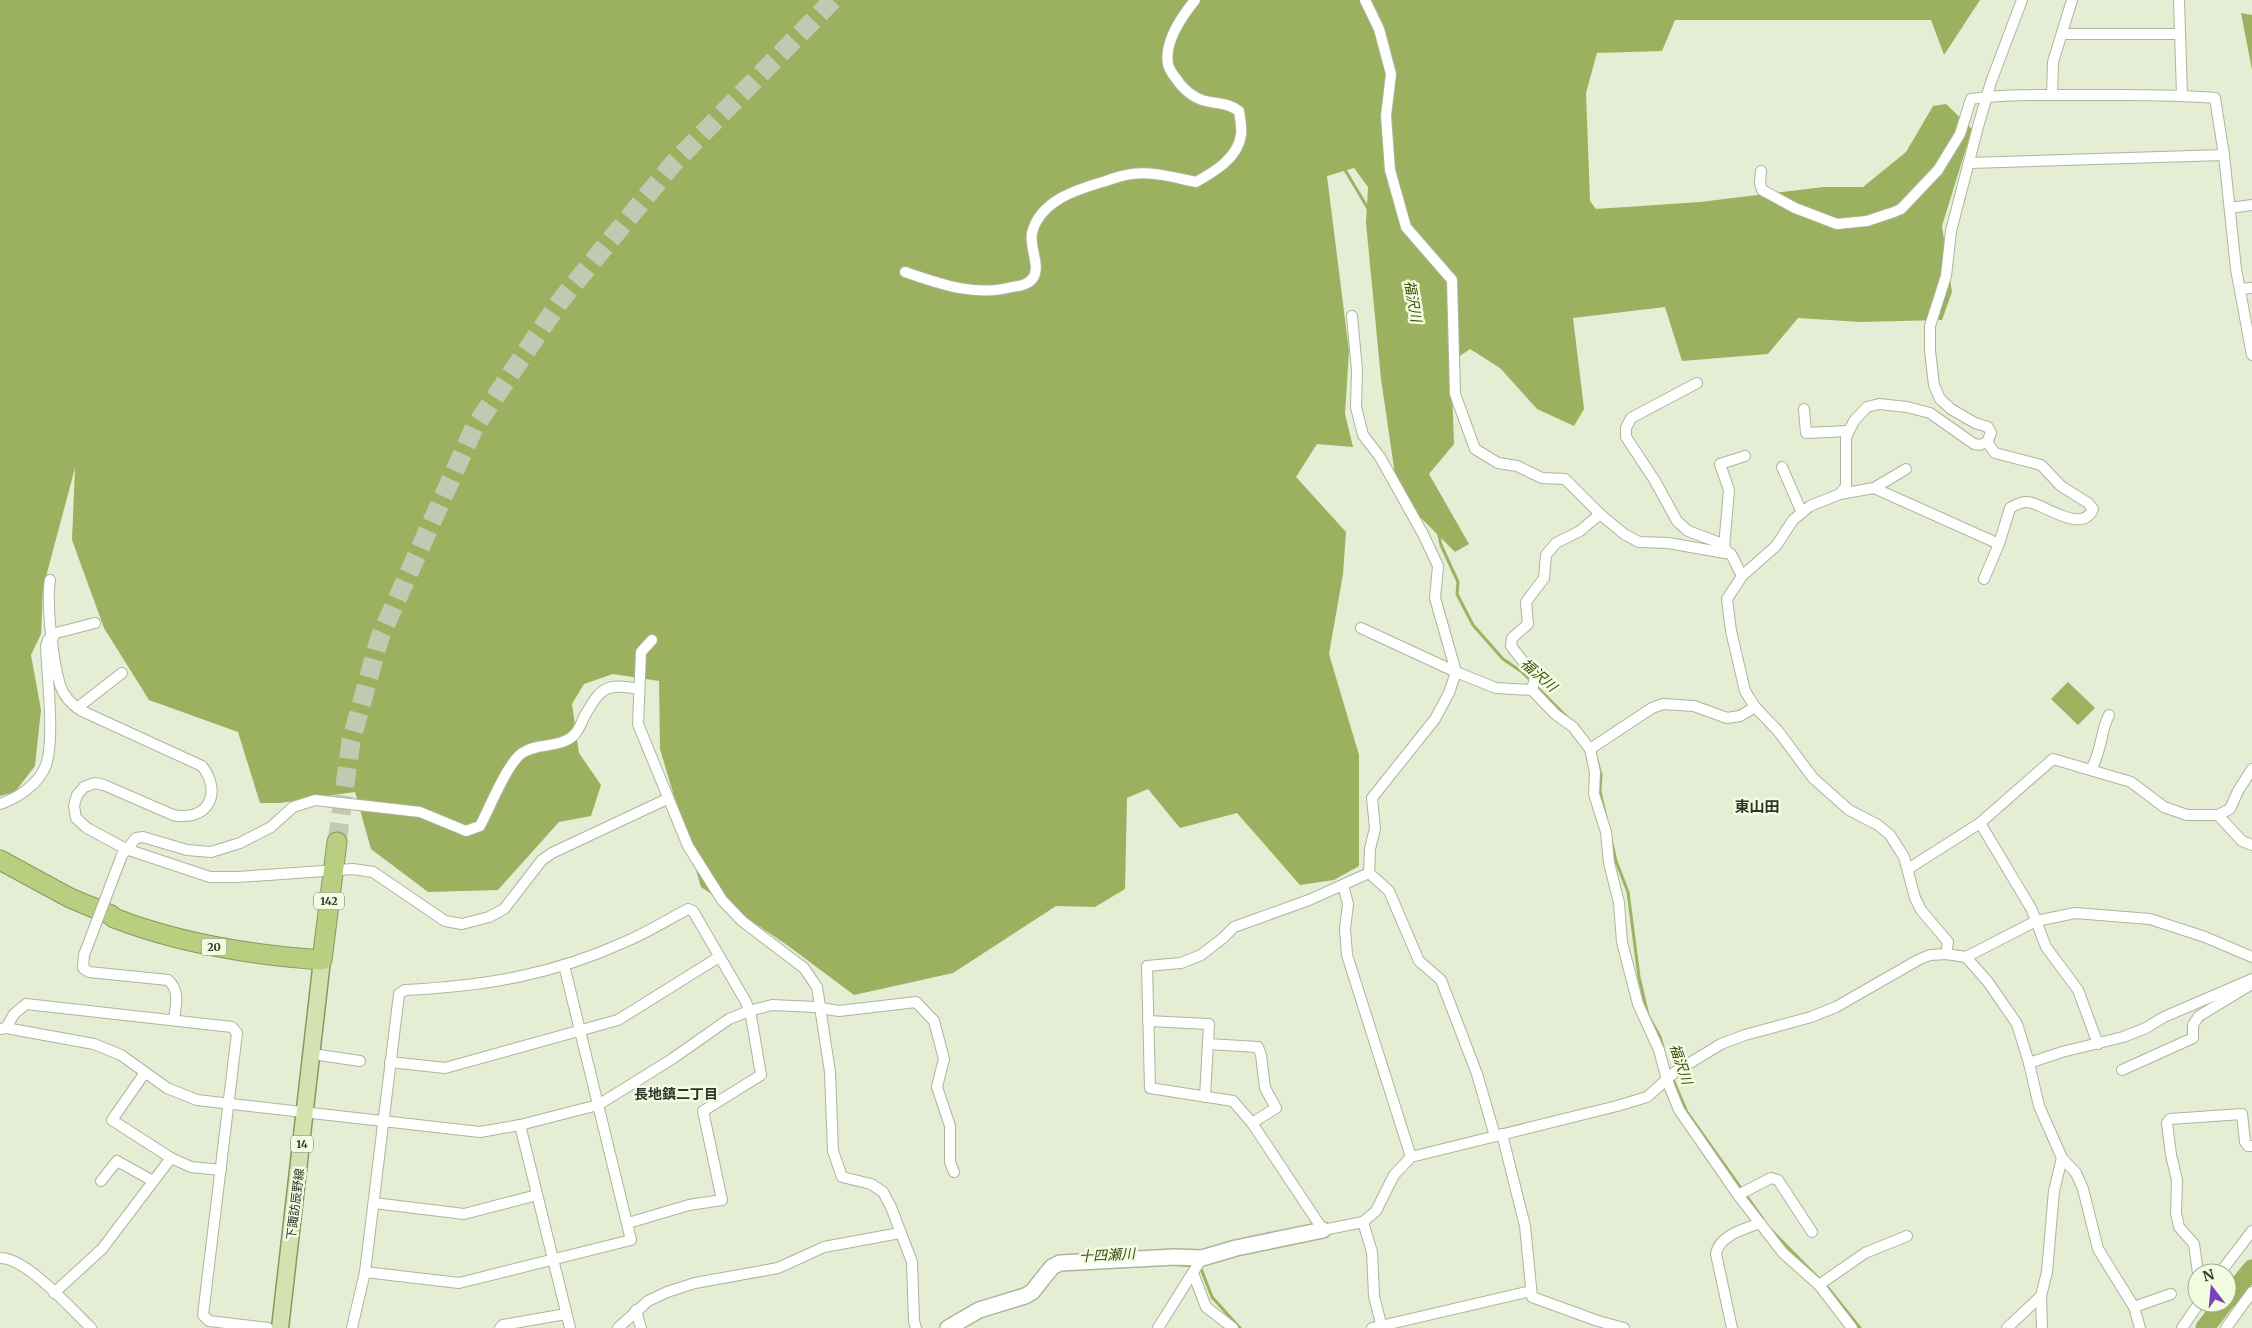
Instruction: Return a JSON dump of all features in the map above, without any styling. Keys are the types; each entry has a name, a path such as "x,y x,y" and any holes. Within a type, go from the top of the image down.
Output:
{"highway":[{"name":"142","path":"323,957 337,842"},
{"name":"20","path":"0,860 70,898 110,915 115,914 239,945 323,957"}],"main road":[{"name":"下諏訪辰野線","path":"280,1328 323,957"}],"street":[{"path":"905,272 943,285 971,291 1003,290 1026,284 1033,278 1035,270 1032,233 1040,217 1060,198 1082,188 1131,174 1146,173 1196,182 1226,162 1235,150 1241,135 1239,111 1232,105 1202,100 1187,91 1175,77 1168,64 1171,41 1183,14 1195,0"},
{"path":"1365,0 1379,29 1391,74 1386,116 1390,170 1406,226 1452,280 1455,394 1474,449 1498,463 1517,466 1542,478 1565,479 1600,514 1624,534 1638,542 1668,543 1727,550"},
{"path":"1840,494 1846,486 1846,437 1848,431 1867,407 1880,404 1906,407 1930,413 1974,444 1980,445 1987,442 1992,433 1988,427 1959,413 1940,399 1934,385 1930,352 1930,326 1946,276 1951,231 1987,97 2022,0"},
{"path":"2052,95 2053,62 2072,0"},
{"path":"2179,0 2182,95"},
{"path":"2063,34 2179,34"},
{"path":"1761,172 1760,183 1762,190 1796,208 1837,224 1867,221 1901,209 1938,170 1960,134 1971,99 2052,95 2182,95 2215,98 2224,155 2240,289 2252,355"},
{"path":"1969,163 2224,155"},
{"path":"2230,208 2252,205"},
{"path":"2240,289 2252,288"},
{"path":"1352,316 1357,370 1356,407 1364,435 1380,457 1423,534 1438,566 1435,598 1456,672 1449,693 1435,719 1372,798 1375,828 1370,849 1369,873"},
{"path":"1697,383 1631,418 1626,428 1626,437 1655,481 1677,521 1688,531 1720,543 1727,550 1742,576"},
{"path":"1804,409 1806,433 1848,431"},
{"path":"1984,579 1999,544 2010,508 2019,503 2029,502 2057,515 2073,519 2085,517 2091,514 2093,510 2088,503 2061,486 2041,465 1995,452 1987,442"},
{"path":"1727,550 1729,490 1720,464 1745,456"},
{"path":"1782,468 1802,513"},
{"path":"1906,469 1874,488 1840,494 1810,506 1793,520 1776,546 1742,576 1727,600 1731,631 1745,691 1755,707 1778,731 1814,778 1849,810 1878,825 1890,835 1901,850 1915,898 1921,910 1948,942 1946,954"},
{"path":"1874,488 1999,544"},
{"path":"1532,690 1535,678 1511,646 1512,638 1528,624 1526,602 1544,578 1546,554 1556,543 1580,531 1600,514"},
{"path":"50,580 52,636 60,686 72,704 202,766 210,776 213,792 210,802 194,815 183,817 173,815 104,785 95,783 84,787 77,796 74,806 76,818 86,828 124,852 210,877 352,869 373,872 445,921 462,924 488,917 504,910 542,860 667,799"},
{"path":"0,804 14,798 33,785 46,766 49,739 46,646 48,640 52,636 95,623"},
{"path":"1361,628 1456,672 1496,688 1532,690 1555,714 1573,727 1590,749 1595,772 1594,794 1606,832 1609,863 1619,903 1622,942 1638,1004 1659,1050 1667,1080 1679,1110 1738,1195 1783,1253 1819,1285 1852,1328"},
{"path":"652,640 641,652 638,724 667,799 688,846 722,900 742,922 804,968 817,987 830,1072 833,1152 842,1177 871,1184 882,1192 891,1207 912,1262 914,1321 916,1328"},
{"path":"77,708 122,673"},
{"path":"174,1019 177,994 174,985 168,980 89,972 82,968 84,955 124,852 136,838 143,837 187,850 211,852 240,843 270,827 293,807 315,800 420,812 466,831 480,826 512,763 523,752 562,743 576,733 598,695 607,687 619,685 638,689"},
{"path":"1590,749 1652,708 1663,704 1694,706 1727,718 1740,716 1755,707"},
{"path":"2091,769 2098,757 2104,726 2109,714"},
{"path":"1908,869 1980,823 2053,759 2131,782 2164,807 2187,815 2218,815 2230,809 2238,791 2252,769"},
{"path":"2218,815 2242,841 2252,844"},
{"path":"1980,823 2010,870 2036,921 2046,947 2078,990 2098,1044"},
{"path":"1323,1230 1252,1123 1233,1102 1150,1088 1147,966 1181,963 1201,954 1223,938 1234,927 1310,900 1369,873"},
{"path":"1369,873 1389,891 1420,960 1441,980 1499,1135 1525,1226 1532,1297 1597,1325 1624,1328"},
{"path":"1343,885 1348,904 1345,929 1347,955 1411,1156"},
{"path":"352,1328 366,1272 399,994 405,990 462,987 504,981 564,966 628,941 688,909 694,911 749,1010 760,1075 703,1111 722,1200 688,1206 628,1223"},
{"path":"948,1328 979,1310 1025,1296 1032,1292 1052,1267 1060,1263 1175,1257 1202,1258 1236,1248 1363,1222 1376,1211 1394,1175 1411,1156 1647,1097 1675,1072 1721,1044 1745,1034 1811,1017 1836,1007 1918,960 1930,955 1966,956 2036,921 2075,913 2150,919 2205,937 2252,956"},
{"path":"1966,956 1988,982 2017,1024 2030,1063 2039,1106 2062,1158 2076,1173 2083,1189 2098,1249 2134,1307 2140,1328"},
{"path":"390,1062 445,1068 581,1032 618,1020 719,957"},
{"path":"366,1272 459,1283 631,1240 564,966"},
{"path":"2030,1063 2146,1028 2164,1017 2252,979"},
{"path":"2122,1070 2193,1038 2193,1025 2198,1016 2252,984"},
{"path":"268,1328 209,1321 203,1315 221,1170 228,1104 237,1033 232,1027 174,1019 26,1004 14,1014 3,1028 94,1044 121,1055 144,1074 167,1088 197,1100 228,1104 383,1122 480,1132 520,1126 598,1105 672,1059 729,1019 749,1010 772,1005 839,1010 916,1002 934,1020 944,1060 937,1087 950,1126 950,1162 954,1172"},
{"path":"1148,1021 1209,1024 1205,1097"},
{"path":"1208,1044 1258,1047 1265,1088 1276,1108 1252,1123"},
{"path":"312,1054 360,1060"},
{"path":"144,1074 112,1120 171,1158 191,1166 221,1170"},
{"path":"2197,1263 2194,1244 2179,1228 2176,1213 2177,1180 2171,1155 2167,1123 2170,1119 2242,1114 2245,1142 2248,1146 2252,1146"},
{"path":"520,1126 570,1328"},
{"path":"54,1293 102,1249 171,1158"},
{"path":"2042,1328 2041,1296 2046,1272 2054,1192 2062,1158"},
{"path":"101,1181 117,1161 153,1181"},
{"path":"1738,1195 1770,1178 1778,1180 1812,1232"},
{"path":"374,1203 464,1214 537,1195"},
{"path":"1363,1222 1372,1252 1374,1296 1378,1327 1531,1290"},
{"path":"1732,1328 1716,1254 1717,1247 1726,1238 1760,1222"},
{"path":"2227,1263 2252,1230"},
{"path":"618,1328 648,1300 695,1283 778,1268 824,1247 900,1234"},
{"path":"1819,1285 1864,1253 1907,1236"},
{"path":"0,1258 17,1263 32,1272 91,1328"},
{"path":"1158,1328 1202,1258"},
{"path":"1194,1273 1206,1307 1233,1328"},
{"path":"2226,1328 2252,1292"},
{"path":"2134,1307 2171,1294"},
{"path":"2007,1328 2041,1296"},
{"path":"636,1310 641,1328"},
{"path":"2182,1328 2192,1313"},
{"path":"500,1328 503,1325 566,1314"}],"shaded area":[{"path":"0,0 1980,0 1944,55 1931,20 1675,20 1662,51 1597,53 1586,93 1590,201 1596,209 1700,202 1824,187 1863,187 1906,152 1933,106 1946,104 1972,129 1942,226 1952,292 1942,320 1860,322 1798,318 1768,354 1682,361 1665,307 1573,318 1584,409 1574,426 1537,409 1500,368 1470,349 1451,362 1454,444 1429,474 1469,544 1455,552 1398,495 1381,379 1366,223 1368,187 1354,168 1327,176 1349,351 1345,414 1353,447 1317,444 1296,477 1346,532 1343,574 1329,654 1359,755 1359,866 1334,880 1300,885 1237,813 1180,828 1148,789 1127,798 1125,889 1095,907 1056,906 953,973 854,995 787,945 701,887 660,749 659,681 613,674 584,684 572,704 579,753 601,785 591,816 559,822 498,890 428,892 371,849 355,792 280,803 260,803 238,732 149,700 104,628 72,540 75,468 43,588 41,634 31,655 41,710 35,766 15,792 0,796"},
{"path":"2241,13 2252,15 2252,70"},
{"path":"2068,682 2095,708 2078,725 2051,699"}],"waterway":[{"name":"福沢川","path":"1297,0 1305,40 1325,98 1325,128 1332,148 1379,227 1397,275 1406,328 1408,431 1422,491 1436,521 1441,545 1458,582 1457,594 1473,625 1503,659 1522,672 1569,719"},
{"name":"福沢川","path":"1595,753 1601,775 1600,791 1606,818"},
{"name":"福沢川","path":"1611,839 1616,861 1628,892 1639,977 1648,1015 1660,1037 1663,1047"},
{"name":"福沢川","path":"1672,1077 1687,1112 1763,1219"},
{"name":"福沢川","path":"1771,1230 1829,1289 1860,1328"},
{"name":"十四瀬川","path":"1170,1264 1194,1266"},
{"name":"十四瀬川","path":"1200,1266 1212,1297 1240,1328"},
{"path":"2237,1288 2252,1269"},
{"path":"2205,1328 2216,1313"}],"tunnel":[{"path":"337,842 351,741 380,637 474,428 561,300 672,165 833,0"}],"district":[{"name":"東山田","path":"1757,806"},
{"name":"長地鎮二丁目","path":"676,1094"}]}
